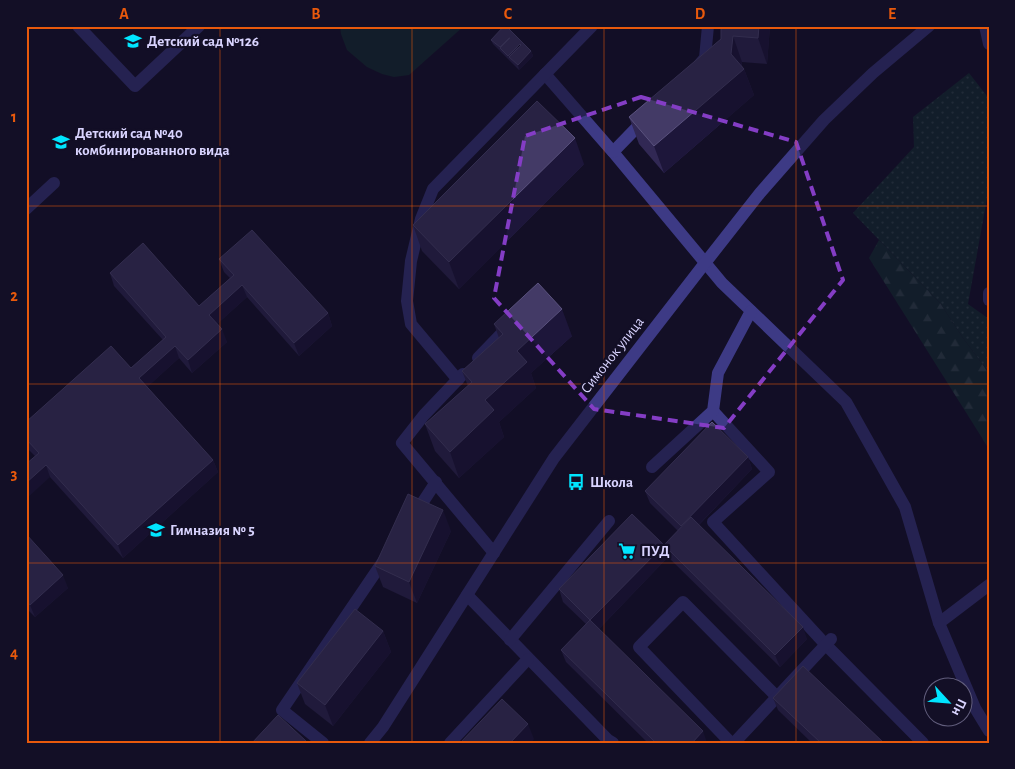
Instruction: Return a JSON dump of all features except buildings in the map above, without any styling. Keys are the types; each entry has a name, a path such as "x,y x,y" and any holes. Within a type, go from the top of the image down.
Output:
{"street":[{"path":"78,26 135,86 200,26"},
{"path":"458,380 411,324 407,301 411,261 421,219 433,189 592,26"},
{"path":"692,72 705,58 708,26"},
{"name":"Симонок улица","path":"370,743 383,727 554,458 705,263 760,193 824,120 873,73 929,26"},
{"path":"985,26 989,44"},
{"path":"545,74 722,283 846,402 905,507 939,623 975,708 989,731"},
{"path":"613,152 652,112"},
{"path":"26,209 54,183"},
{"path":"989,293 989,300"},
{"path":"652,467 713,411 718,373 751,310"},
{"path":"494,552 402,443 424,415 506,329"},
{"path":"713,411 769,472 713,522 923,743"},
{"path":"410,522 436,482"},
{"path":"510,640 609,521"},
{"path":"323,743 282,710 394,545"},
{"path":"939,623 989,585"},
{"path":"467,595 609,742"},
{"path":"777,697 683,602 639,647 732,743 777,697 828,642"},
{"path":"450,743 528,659"}],"highlighted area":[{"path":"641,97 796,142 843,280 724,428 594,409 494,298 525,136"}],"green space":[{"path":"340,26 464,26 409,75 394,77 367,67 347,50"},
{"path":"969,73 987,96 989,113 989,187 968,304 989,319 989,373 940,303 853,213 914,147 913,117"},
{"path":"879,240 940,303 989,373 989,449 869,258"}],"place":[{"name":"Детский сад №126","path":"133,41"},
{"name":"Детский сад №40 комбинированного вида","path":"61,142"},
{"name":"Школа","path":"576,482"},
{"name":"Гимназия № 5","path":"156,530"},
{"name":"ПУД","path":"627,551"}]}
